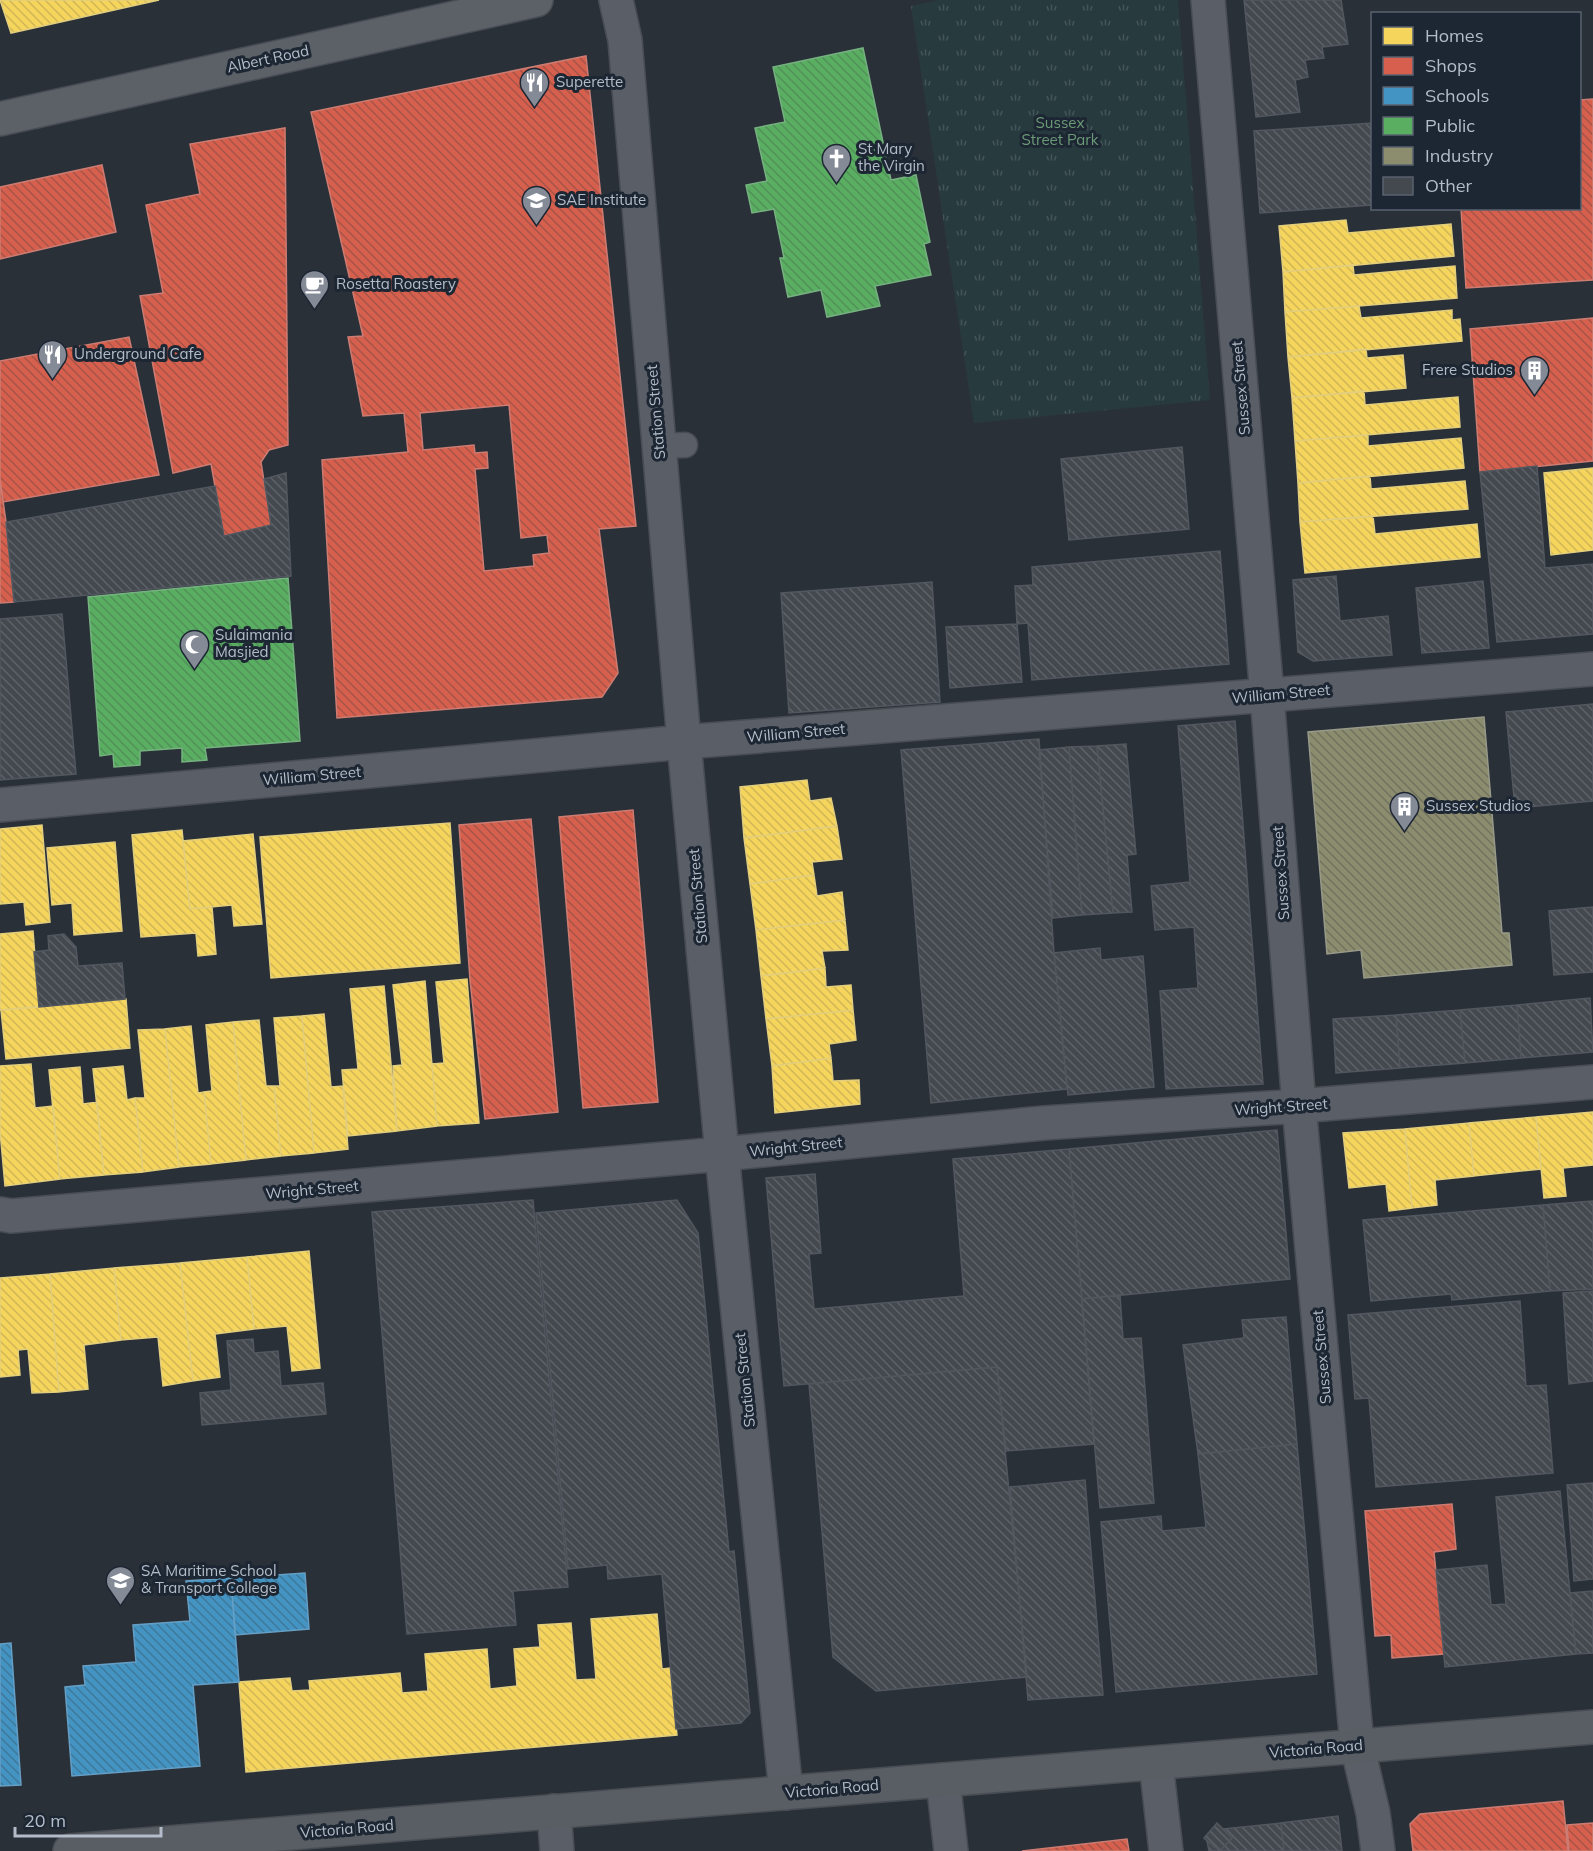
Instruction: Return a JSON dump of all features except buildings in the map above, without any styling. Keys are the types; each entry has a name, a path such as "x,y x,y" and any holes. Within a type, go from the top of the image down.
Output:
{"main road":[{"name":"Albert Road","path":"2,112 536,0"},
{"name":"Victoria Road","path":"73,1851 1593,1726"}],"street":[{"name":"Station Street","path":"616,0 625,40 672,446 684,742 722,1154 786,1793"},
{"name":"Sussex Street","path":"1208,0 1267,695 1299,1106 1357,1745 1373,1813 1378,1851"},
{"name":"William Street","path":"0,805 684,742 1593,669"},
{"name":"Wright Street","path":"0,1214 11,1216 35,1214 722,1154 1044,1123 1299,1106 1593,1082"},
{"path":"1156,1762 1166,1851"},
{"path":"943,1780 951,1851"},
{"path":"554,1812 557,1851"}],"green space":[{"name":"Sussex Street Park","path":"939,0 1178,0 1210,400 974,423 911,6"}],"place":[{"name":"Superette","path":"535,108"},
{"name":"St Mary the Virgin","path":"837,184"},
{"name":"SAE Institute","path":"536,226"},
{"name":"Rosetta Roastery","path":"315,310"},
{"name":"Underground Cafe","path":"53,380"},
{"name":"Frere Studios","path":"1534,396"},
{"name":"Sulaimania Masjied","path":"194,670"},
{"name":"Sussex Studios","path":"1405,832"},
{"name":"SA Maritime School & Transport College","path":"120,1606"}]}
